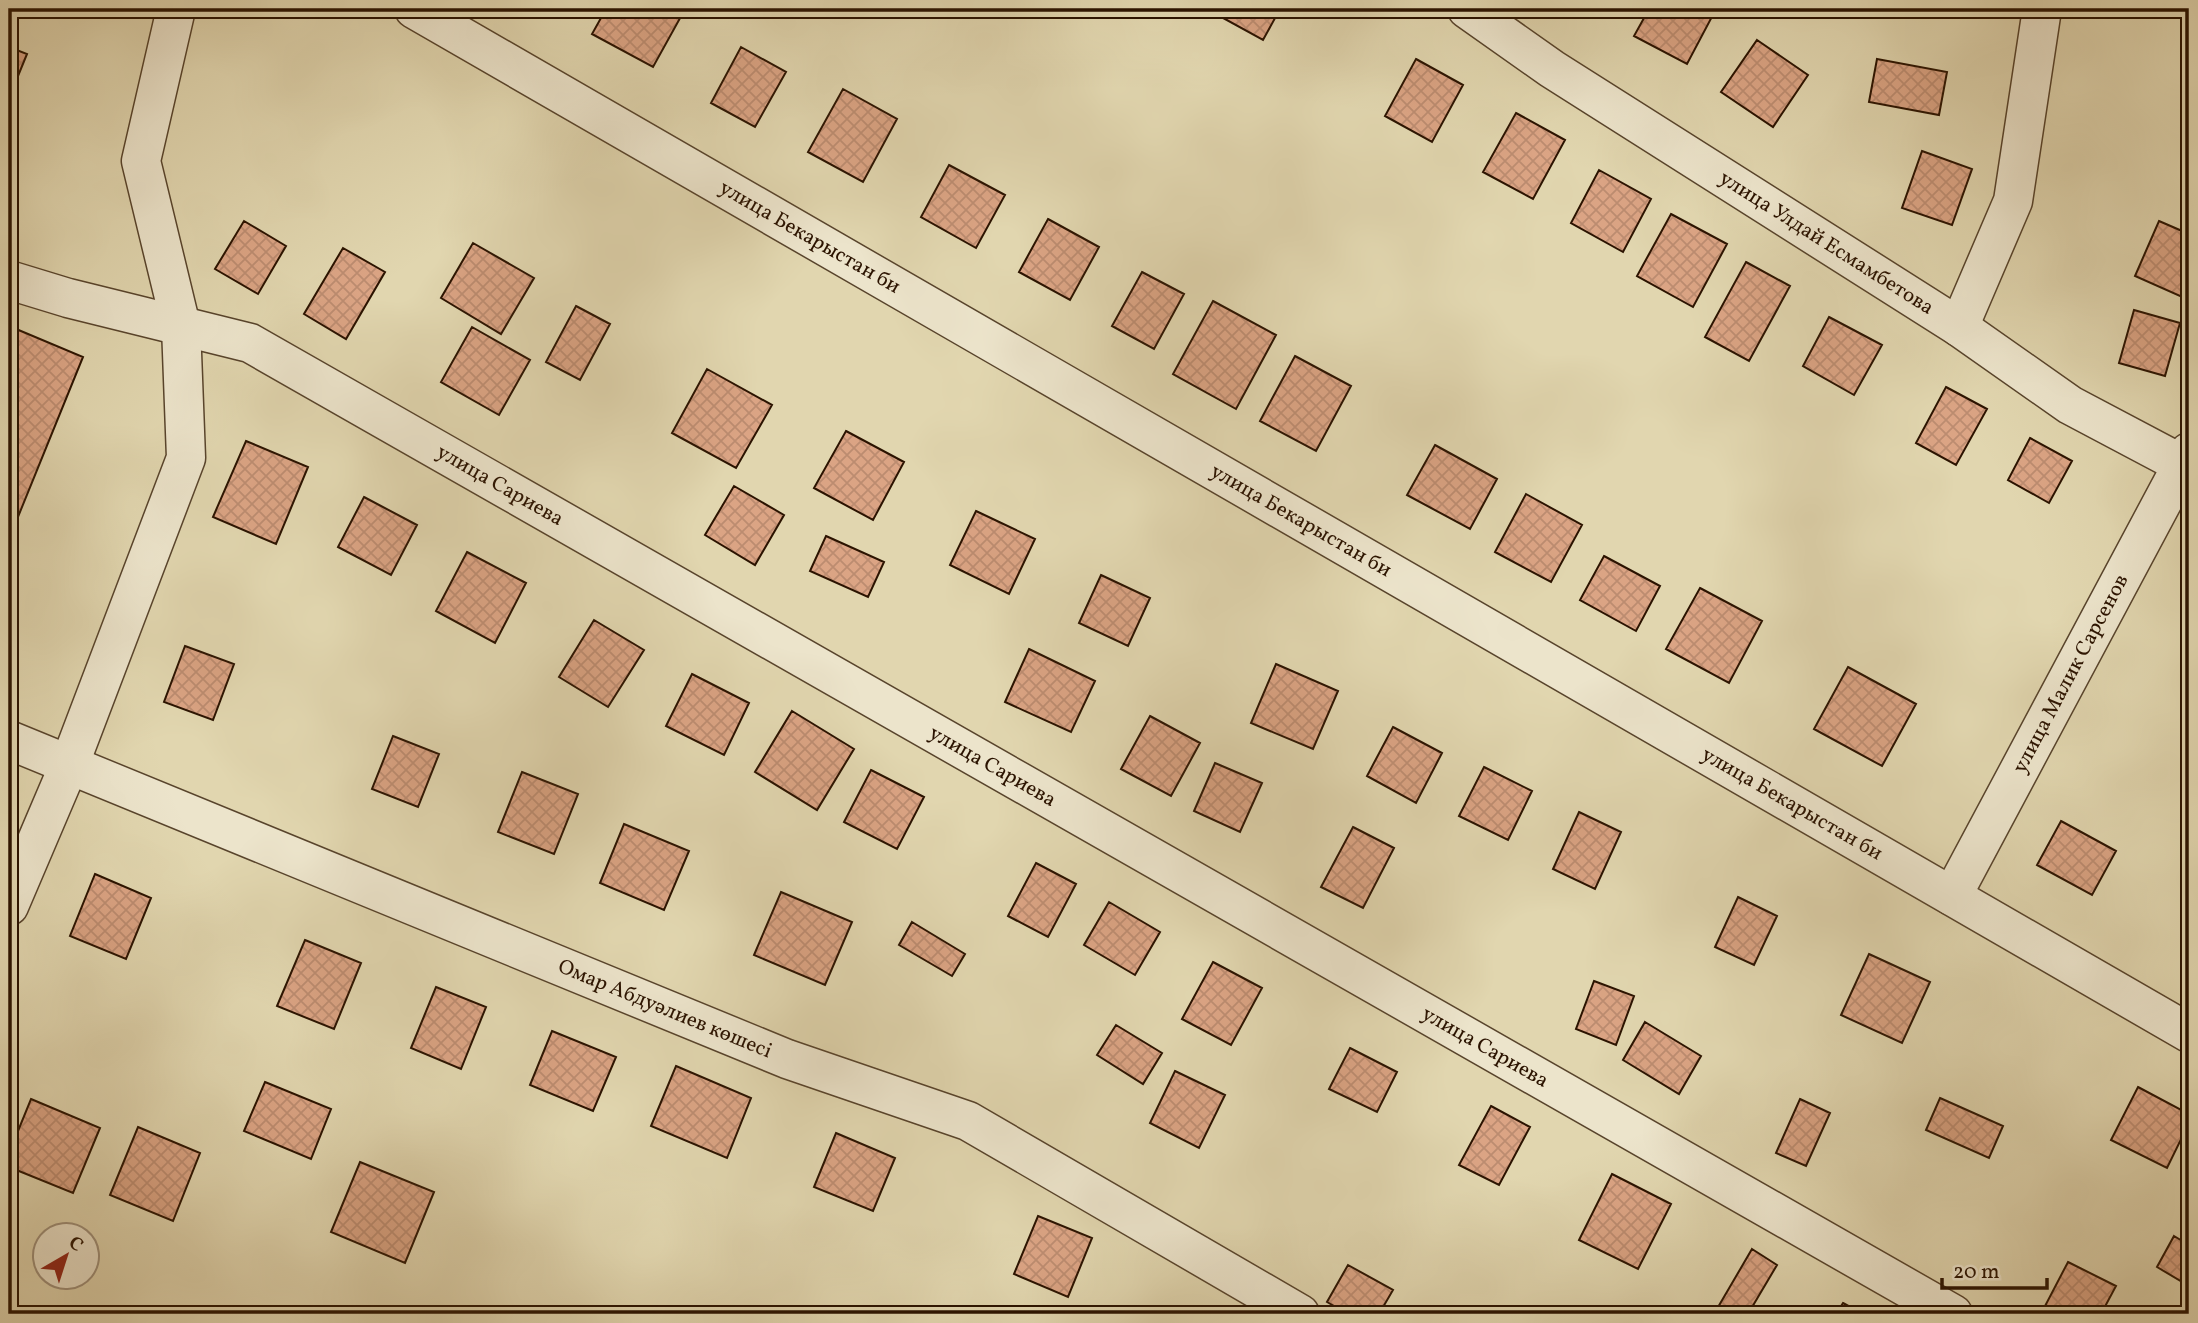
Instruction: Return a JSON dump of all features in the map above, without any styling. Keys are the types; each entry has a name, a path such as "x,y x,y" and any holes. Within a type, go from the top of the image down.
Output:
{"street":[{"path":"9,906 70,763 186,458 181,326 141,161 176,9"},
{"name":"улица Бекарыстан би","path":"414,9 2189,1031"},
{"name":"улица Улдай Есмамбетова","path":"1467,9 1552,69 1959,327 2070,405 2187,461"},
{"path":"1959,327 2013,201 2042,9"},
{"name":"улица Сариева","path":"9,280 68,298 250,343 1953,1314"},
{"name":"улица Малик Сарсенов","path":"1952,896 2187,461"},
{"name":"Омар Абдуәлиев көшесі","path":"9,740 787,1059 968,1121 1300,1314"}],"building":[{"path":"606,9 684,11 653,67 592,34"},
{"path":"1216,9 1280,9 1263,40 1214,13"},
{"path":"1649,9 1715,11 1687,64 1634,36"},
{"path":"1757,40 1808,75 1773,127 1721,92"},
{"path":"9,47 27,54 9,98"},
{"path":"741,47 786,72 755,127 711,103"},
{"path":"1416,59 1463,85 1432,142 1385,116"},
{"path":"1877,59 1947,72 1939,115 1869,102"},
{"path":"843,89 897,119 863,182 808,152"},
{"path":"1516,113 1565,140 1533,199 1483,172"},
{"path":"1922,151 1972,169 1952,225 1902,208"},
{"path":"949,165 1005,195 976,248 921,217"},
{"path":"1599,170 1651,199 1623,252 1571,223"},
{"path":"1671,214 1727,244 1693,307 1637,276"},
{"path":"1048,219 1099,247 1070,300 1019,272"},
{"path":"244,221 286,246 258,294 215,269"},
{"path":"2159,221 2189,234 2189,300 2135,276"},
{"path":"473,243 534,278 501,334 441,298"},
{"path":"343,248 385,272 346,339 304,314"},
{"path":"1746,262 1790,286 1749,361 1705,337"},
{"path":"1142,272 1184,294 1154,349 1112,326"},
{"path":"1213,301 1276,335 1236,409 1173,374"},
{"path":"576,306 610,324 580,380 546,362"},
{"path":"2134,310 2180,323 2165,376 2119,363"},
{"path":"1829,317 1882,345 1854,395 1803,366"},
{"path":"9,326 83,357 9,539"},
{"path":"472,327 530,360 499,415 441,382"},
{"path":"1295,356 1351,386 1316,451 1260,421"},
{"path":"707,369 772,405 736,468 672,433"},
{"path":"1946,387 1987,409 1956,465 1916,443"},
{"path":"846,431 904,462 873,520 814,488"},
{"path":"2030,438 2072,461 2049,503 2008,480"},
{"path":"246,441 308,467 276,544 213,517"},
{"path":"1435,445 1497,479 1470,529 1407,495"},
{"path":"734,486 784,515 755,565 705,535"},
{"path":"1526,494 1582,525 1551,582 1495,552"},
{"path":"364,497 417,525 391,575 338,547"},
{"path":"976,511 1035,539 1009,594 950,565"},
{"path":"826,536 884,562 868,597 810,571"},
{"path":"467,552 526,583 495,643 436,611"},
{"path":"1604,556 1660,586 1636,631 1580,600"},
{"path":"1101,575 1150,598 1128,646 1079,623"},
{"path":"1700,588 1762,621 1729,683 1666,649"},
{"path":"594,620 644,650 608,707 559,677"},
{"path":"185,646 234,664 213,720 164,702"},
{"path":"1029,649 1095,681 1071,732 1005,702"},
{"path":"1276,664 1338,691 1313,749 1251,723"},
{"path":"1848,667 1916,704 1882,766 1814,729"},
{"path":"692,674 749,703 724,755 666,726"},
{"path":"792,711 854,749 817,810 755,772"},
{"path":"1150,716 1200,743 1171,796 1121,769"},
{"path":"1393,727 1442,753 1416,803 1367,776"},
{"path":"393,736 439,754 418,807 372,789"},
{"path":"1215,763 1262,783 1240,832 1194,811"},
{"path":"1484,767 1532,791 1508,840 1459,816"},
{"path":"871,770 924,797 897,849 844,822"},
{"path":"522,772 578,794 554,854 498,832"},
{"path":"1579,812 1621,832 1595,889 1553,869"},
{"path":"2061,821 2116,851 2092,895 2037,865"},
{"path":"624,824 689,851 664,910 600,883"},
{"path":"1353,827 1394,848 1363,908 1321,887"},
{"path":"1036,863 1076,884 1048,937 1008,916"},
{"path":"95,874 151,898 126,959 70,936"},
{"path":"781,892 852,922 825,985 754,955"},
{"path":"1738,897 1777,916 1754,965 1715,947"},
{"path":"1109,902 1160,932 1135,975 1084,945"},
{"path":"912,922 965,954 952,976 899,945"},
{"path":"305,940 361,963 334,1029 277,1006"},
{"path":"1869,954 1930,982 1902,1043 1841,1015"},
{"path":"1213,962 1262,988 1231,1045 1182,1019"},
{"path":"1594,981 1634,996 1616,1045 1576,1029"},
{"path":"436,987 486,1007 461,1069 411,1048"},
{"path":"1645,1022 1701,1056 1679,1094 1623,1060"},
{"path":"1116,1025 1162,1053 1143,1084 1097,1055"},
{"path":"552,1031 616,1057 593,1111 530,1085"},
{"path":"1350,1048 1397,1072 1377,1112 1329,1089"},
{"path":"676,1066 751,1098 727,1158 651,1126"},
{"path":"1175,1071 1225,1095 1199,1148 1150,1123"},
{"path":"265,1082 331,1109 311,1159 244,1131"},
{"path":"2138,1087 2189,1114 2189,1123 2167,1168 2111,1140"},
{"path":"1940,1098 2003,1126 1989,1158 1926,1130"},
{"path":"31,1099 100,1128 73,1193 9,1167 9,1153"},
{"path":"1800,1099 1830,1113 1806,1166 1776,1153"},
{"path":"1491,1106 1530,1127 1499,1185 1459,1165"},
{"path":"138,1127 200,1153 173,1221 110,1195"},
{"path":"836,1133 895,1158 873,1211 814,1187"},
{"path":"360,1162 434,1192 405,1263 331,1232"},
{"path":"1612,1174 1671,1204 1638,1269 1579,1240"},
{"path":"1038,1216 1092,1238 1068,1297 1014,1274"},
{"path":"2174,1236 2189,1245 2189,1286 2157,1267"},
{"path":"1752,1249 1777,1265 1748,1314 1714,1314"},
{"path":"2068,1262 2116,1286 2101,1314 2056,1314 2044,1308"},
{"path":"1348,1265 1393,1290 1379,1314 1348,1314 1327,1302"},
{"path":"1843,1303 1863,1314 1836,1314"}]}
